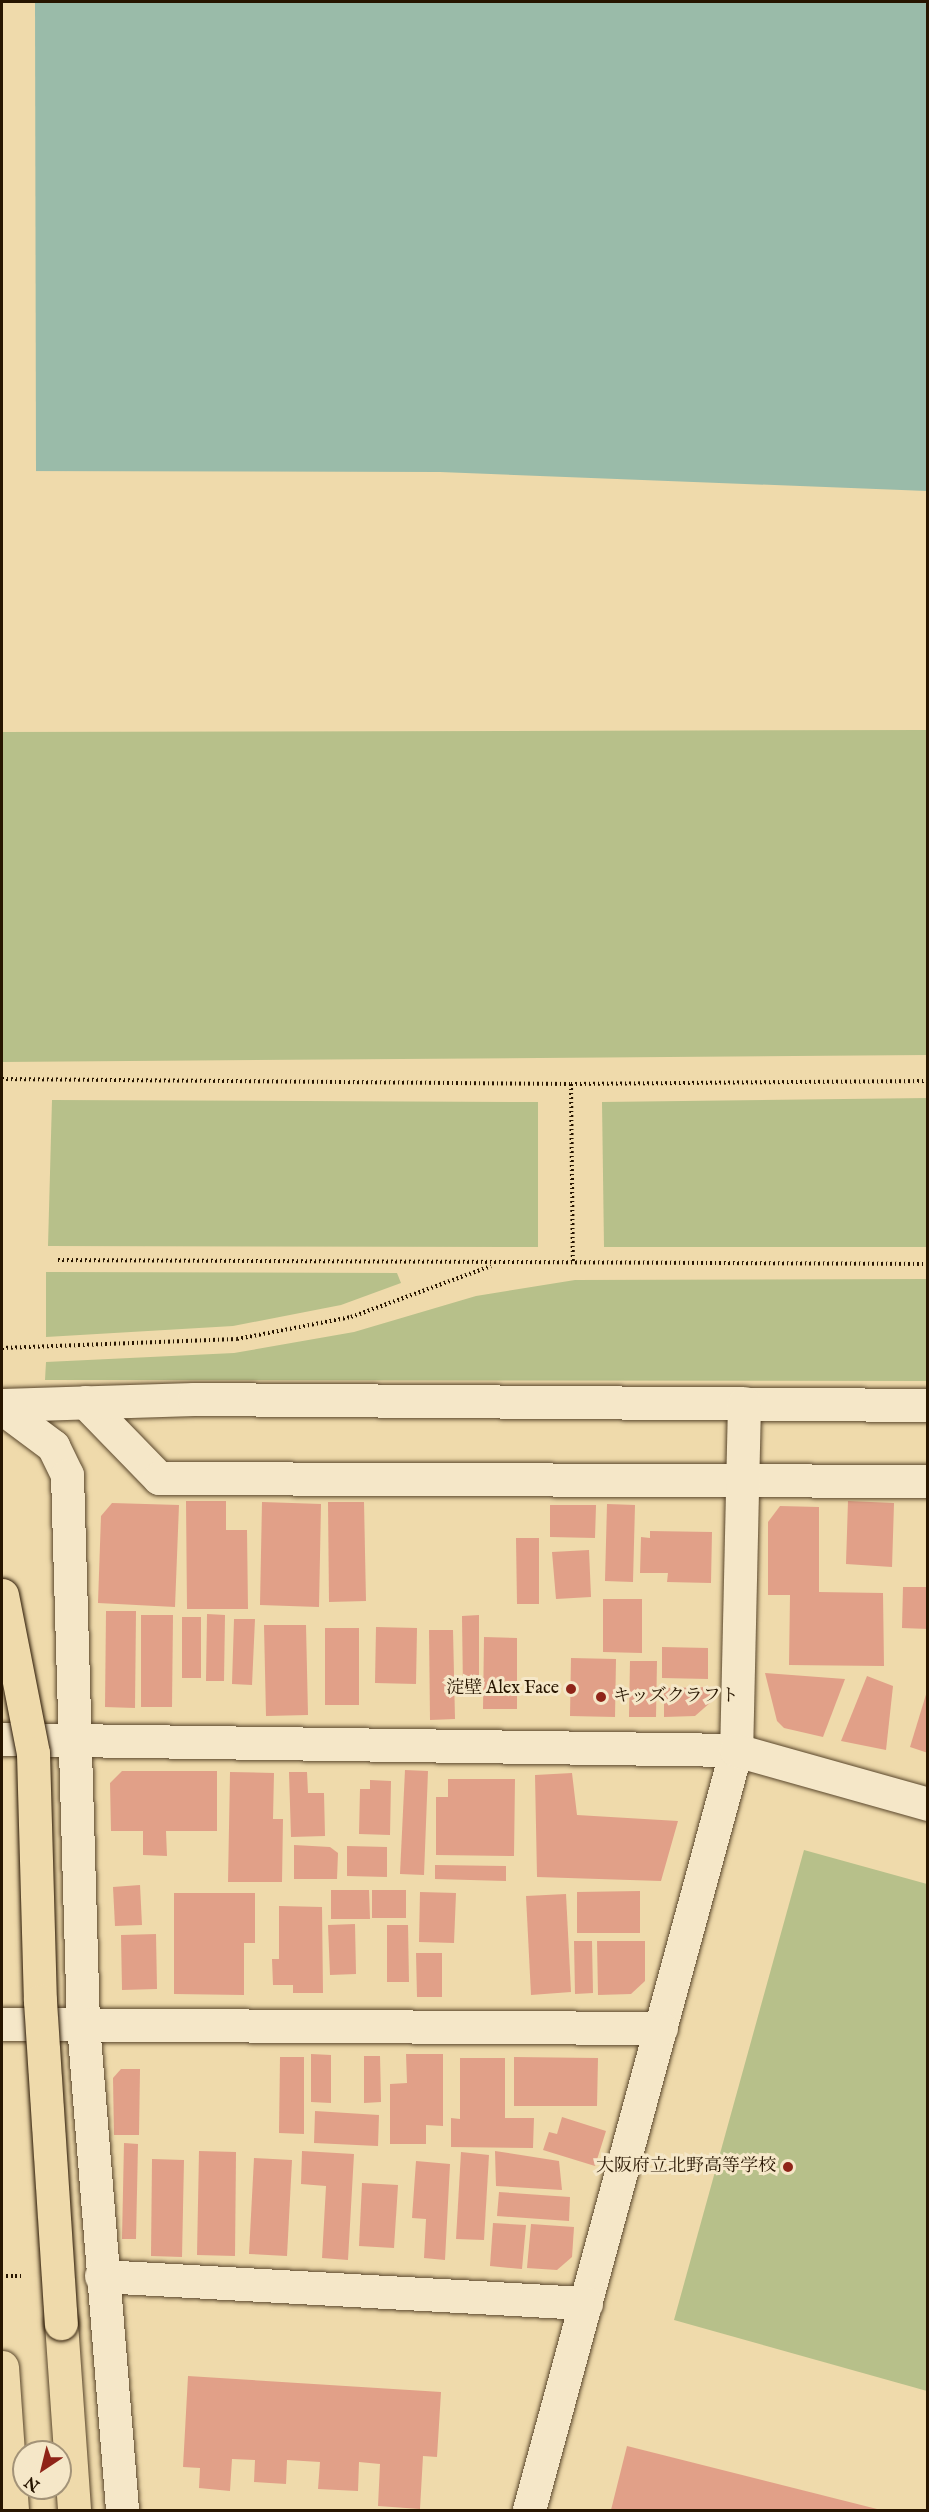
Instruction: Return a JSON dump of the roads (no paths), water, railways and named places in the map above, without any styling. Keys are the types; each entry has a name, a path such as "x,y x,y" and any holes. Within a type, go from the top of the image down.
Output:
{"highway":[{"path":"2,1594 33,1753 40,2001 74,2511"},
{"path":"2,2367 12,2511"}],"street":[{"path":"2,1406 194,1399 927,1405"},
{"path":"85,1402 159,1478 927,1481"},
{"path":"529,2511 736,1750 744,1403"},
{"path":"2,1406 46,1439 67,1475 83,2024 101,2276 122,2511"},
{"path":"2,1739 736,1750 927,1804"},
{"path":"2,2024 661,2028"},
{"path":"101,2276 586,2303"}],"place":[{"name":"淀壁 Alex Face","path":"571,1689"},
{"name":"キッズクラフト","path":"601,1697"},
{"name":"大阪府立北野高等学校","path":"788,2167"}]}
